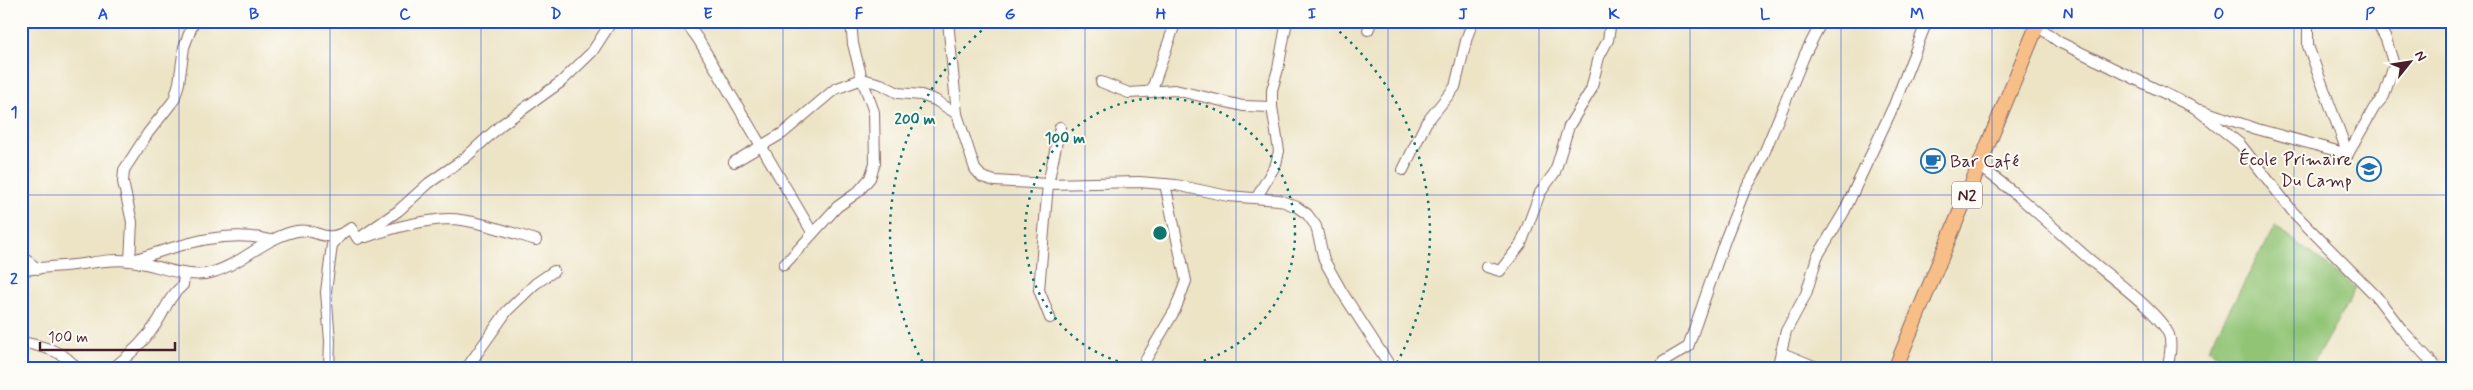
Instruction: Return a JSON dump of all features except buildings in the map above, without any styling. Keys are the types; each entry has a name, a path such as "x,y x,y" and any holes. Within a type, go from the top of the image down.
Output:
{"highway":[{"name":"N2","path":"1895,369 2036,22"}],"street":[{"path":"130,261 132,222 122,182 124,170 148,133 174,100 179,83 184,47 194,21"},
{"path":"358,240 398,211 428,183 465,158 501,125 560,82 592,52 612,21"},
{"path":"685,21 698,39 812,232"},
{"path":"784,265 837,206 858,192 870,178 875,163 874,112 862,79 853,44 851,21"},
{"path":"948,21 956,114 976,169 982,177 996,180 1048,184 1139,182 1165,184 1228,196 1279,200 1297,206 1307,214 1316,226 1324,260 1392,369"},
{"path":"1151,92 1176,21"},
{"path":"1257,197 1276,164 1279,151 1272,107 1272,90 1278,70 1287,21"},
{"path":"1403,170 1426,123 1455,87 1467,37 1473,21"},
{"path":"1487,267 1500,270 1521,244 1540,193 1555,172 1569,126 1591,90 1599,57 1608,40 1611,21"},
{"path":"1660,369 1663,362 1688,347 1725,240 1744,192 1758,168 1804,54 1822,21"},
{"path":"1777,369 1786,331 1806,294 1817,257 1844,212 1894,105 1927,21"},
{"path":"2308,21 2308,46 2348,154"},
{"path":"2348,154 2374,108 2384,96 2394,65 2386,39 2376,21"},
{"path":"2036,22 2059,42 2195,108 2257,129 2348,154"},
{"path":"734,162 783,133 835,89 862,79 881,84 898,93 921,95 935,100 956,114"},
{"path":"1101,82 1129,93 1175,90 1242,106 1272,107"},
{"path":"2195,108 2240,144 2293,212 2376,296 2402,330 2438,369"},
{"path":"1050,318 1039,290 1048,184 1060,127"},
{"path":"1979,166 2033,207 2081,252 2154,315 2169,336 2169,362 2166,369"},
{"path":"1146,360 1174,310 1186,281 1165,184"},
{"path":"358,240 389,229 450,219 487,226 536,240"},
{"path":"329,369 330,341 326,292 332,245 351,228 358,240"},
{"path":"22,272 103,260 130,261 184,274 206,274 247,255 270,240 299,230 326,237 341,235"},
{"path":"130,261 192,241 250,235 270,240"},
{"path":"21,256 38,269"},
{"path":"466,369 508,310 535,284 554,271"},
{"path":"112,369 142,343 159,320 170,297 183,285 184,274"},
{"path":"21,342 39,346 69,358 77,369"},
{"path":"1782,353 1821,369"}],"green space":[{"path":"2275,226 2356,288 2310,369 2241,369 2208,349"}],"place":[{"name":"Bar Café","path":"1933,161"},
{"name":"École Primaire Du Camp","path":"2369,169"}]}
